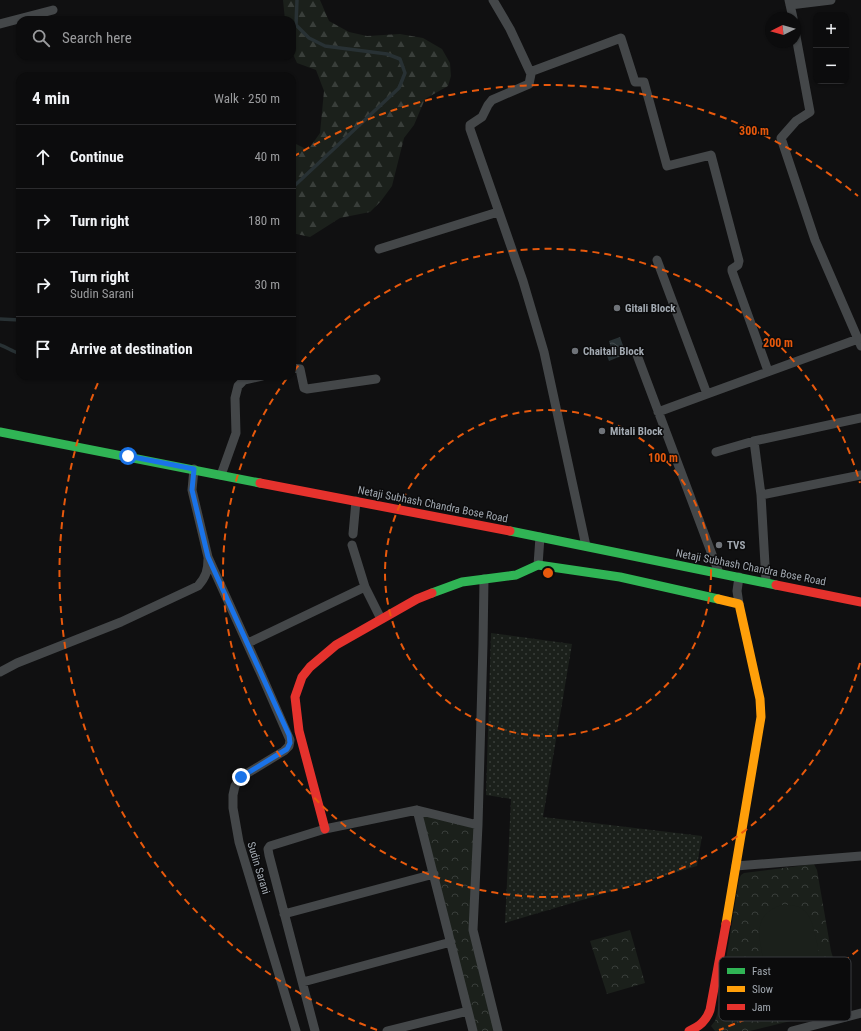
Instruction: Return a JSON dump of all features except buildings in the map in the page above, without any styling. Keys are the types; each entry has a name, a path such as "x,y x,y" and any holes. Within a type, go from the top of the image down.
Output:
{"street":[{"path":"493,0 510,29 530,72 531,80 529,84 492,100 482,117 470,125 470,129 522,280 544,352 586,546"},
{"path":"791,12 790,2 831,0"},
{"path":"30,16 53,10"},
{"path":"0,24 16,20"},
{"path":"530,72 620,38 635,82 644,82 667,166 711,156 740,261 738,265 732,269 732,271 768,371"},
{"path":"658,412 768,371 860,342 816,240 781,138 796,122 810,112 798,48"},
{"path":"379,250 498,212"},
{"path":"657,260 707,394"},
{"path":"636,355 719,573"},
{"path":"296,368 300,369 304,388 307,389 376,379"},
{"path":"221,475 236,433 235,398 238,386 244,380"},
{"path":"716,452 754,441 861,418"},
{"name":"Netaji Subhash Chandra Bose Road","path":"0,432 586,546 861,602"},
{"path":"754,441 762,495 766,582"},
{"path":"194,469 192,490 208,557 248,644 365,586"},
{"path":"762,495 861,475"},
{"path":"353,534 356,501"},
{"path":"538,566 540,537"},
{"path":"352,545 365,586 382,619"},
{"path":"198,586 205,578 208,568 208,557"},
{"path":"326,829 299,731 295,697 298,686 302,677 318,659 336,645 417,598 462,582 516,575 538,566 620,576 739,604"},
{"path":"721,957 761,717 760,699 737,591 740,577"},
{"path":"0,672 17,663 121,622 217,578"},
{"path":"484,579 478,825 472,930 498,1031"},
{"name":"Sudin Sarani","path":"248,644 289,735 290,743 287,749 241,777 233,795 233,808 239,842 296,1031"},
{"path":"315,1031 269,855 270,846 326,829 417,810 478,825"},
{"path":"417,810 473,1031"},
{"path":"736,866 861,856"},
{"path":"284,914 434,874"},
{"path":"303,982 451,942"},
{"path":"689,1031 702,1025 709,1016 719,966"},
{"path":"387,1031 468,1011"},
{"path":"851,1017 861,1013"},
{"path":"792,1031 822,1027 839,1021"}],"green space":[{"path":"283,0 320,0 329,21 349,32 367,36 400,34 423,38 442,49 450,63 451,76 448,86 425,99 414,125 404,138 392,186 381,201 370,212 340,218 310,237 296,234 296,144 308,150 320,133 324,91 316,70 297,63 296,60 296,16 285,16"},
{"path":"491,633 572,644 543,817 702,836 697,866 505,923 511,799 486,795"},
{"path":"417,810 478,825 473,930 498,1031 473,1031"},
{"path":"814,864 817,870 833,957 726,957 739,879 744,873"},
{"path":"781,905 789,905 801,908 805,911 809,916 813,928 818,950 817,957 763,957 759,933 761,922 768,912"},
{"path":"630,930 645,983 607,994 590,941"},
{"path":"719,1003 719,1021 791,1021 750,1031 715,1031 711,1026 717,1015"}],"water":[{"path":"620,337 626,354 609,361 606,353 612,351 609,341"}],"waterway":[{"path":"296,25 297,0"},
{"path":"296,25 309,38 325,46 387,54 400,59 405,73 399,88 296,184"},
{"path":"0,319 16,320"},
{"path":"0,345 16,352"}],"traffic: fast":[{"path":"0,432 260,483"},
{"path":"510,531 776,585"},
{"path":"432,593 462,582 516,575 538,565 620,577 718,599"}],"traffic: slow":[{"path":"718,599 739,604 760,699 761,717 726,924"}],"traffic: jam":[{"path":"260,483 510,531"},
{"path":"776,585 861,602"},
{"path":"325,829 299,731 295,697 302,677 310,667 336,645 417,599 432,593"},
{"path":"720,957 726,924"},
{"path":"689,1031 702,1023 707,1017 710,1010 719,962"}],"place":[{"name":"Gitali Block","path":"617,308"},
{"name":"Chaitali Block","path":"575,351"},
{"name":"Mitali Block","path":"602,431"},
{"name":"TVS","path":"719,545"}],"route":[{"path":"128,456 194,469 192,490 208,557 289,735 290,743 287,749 241,777"}]}
